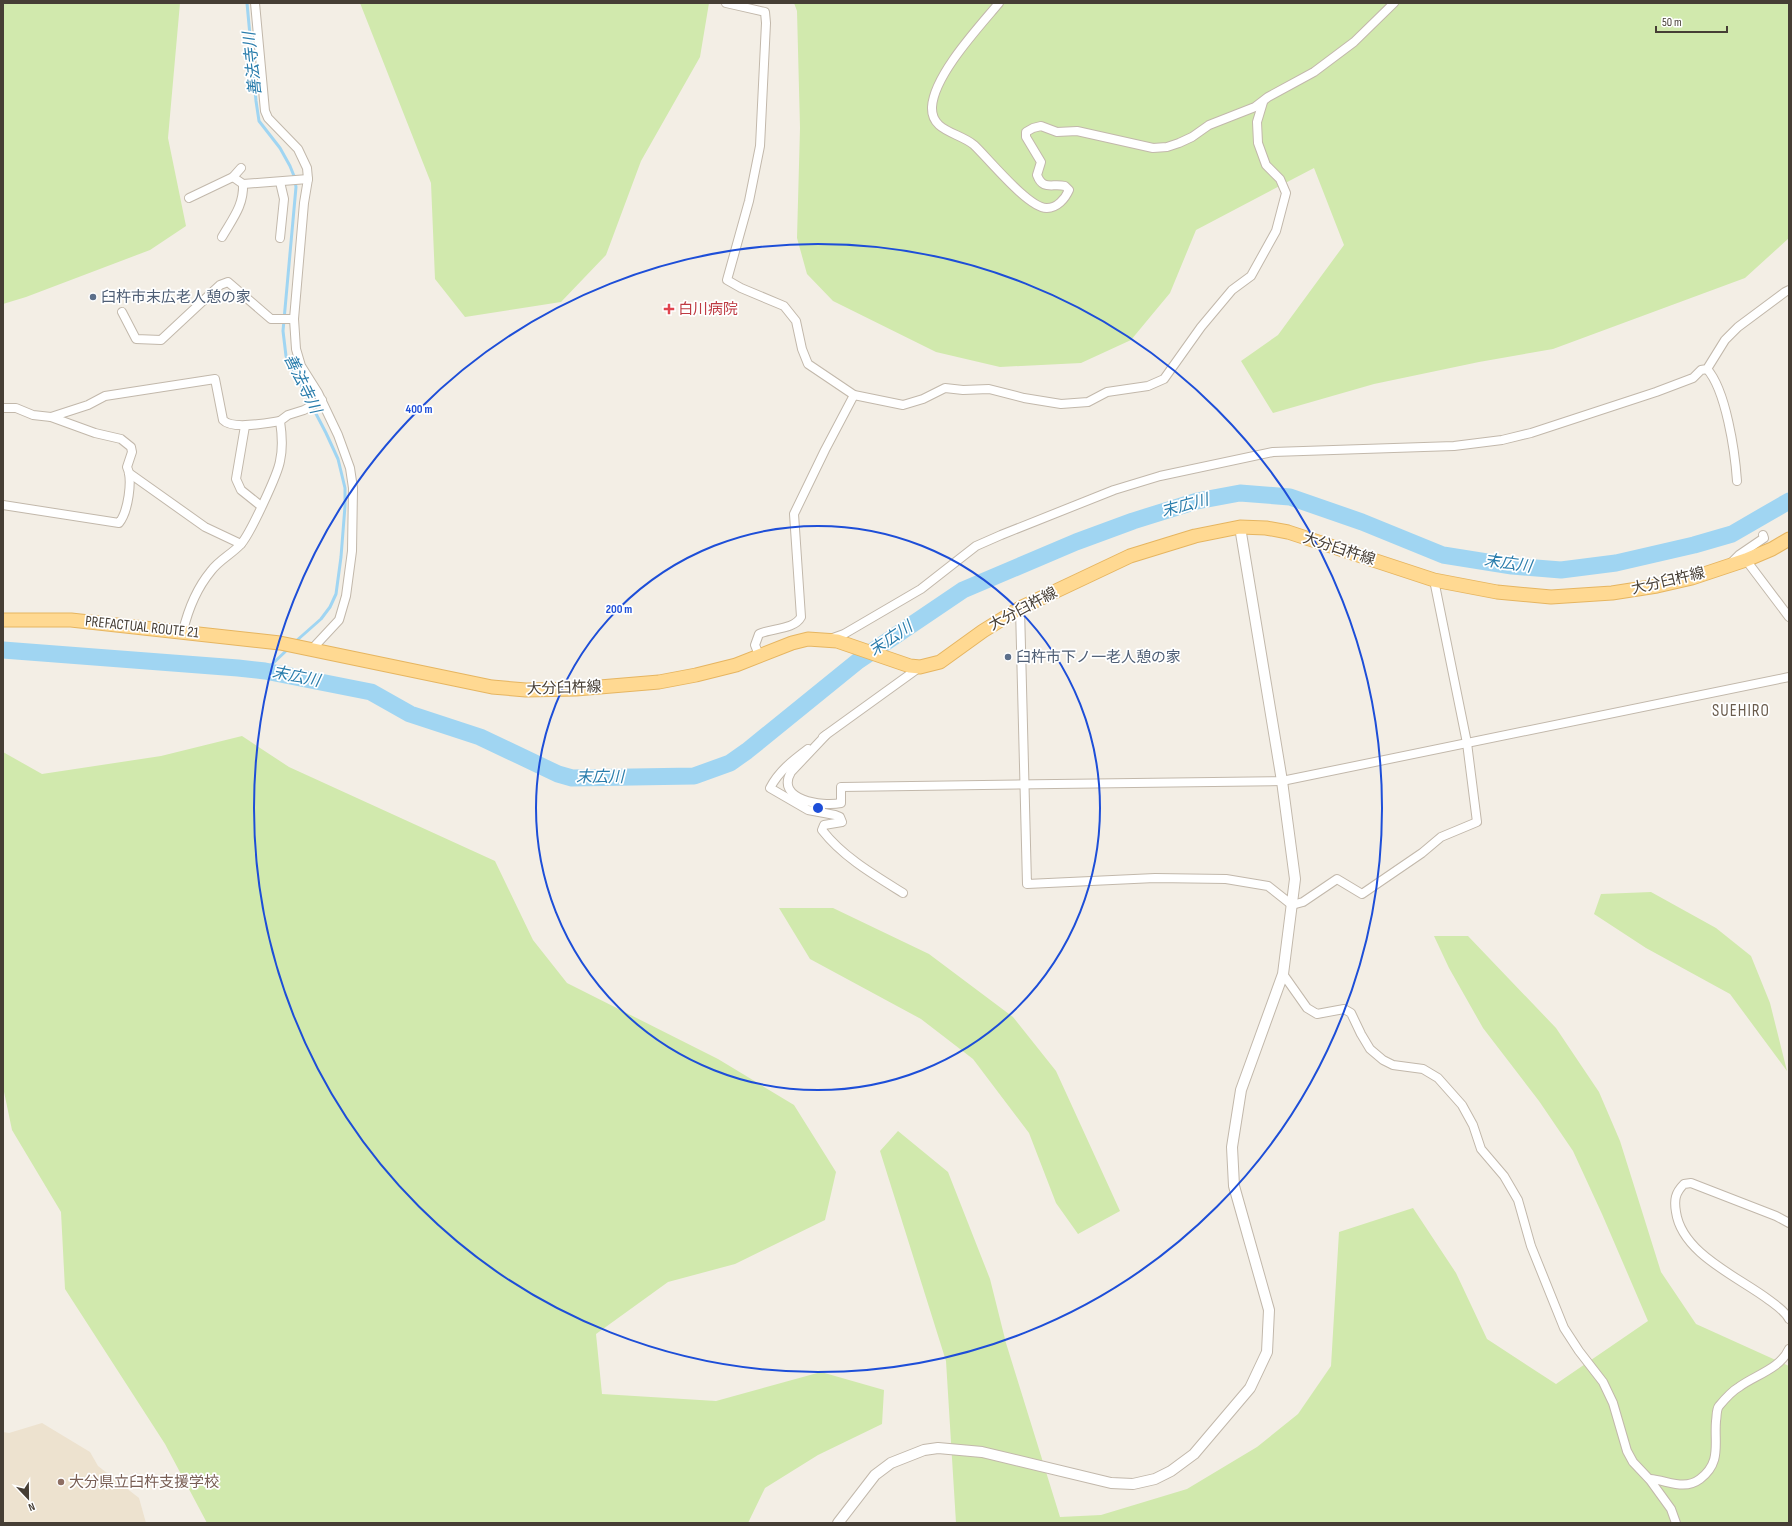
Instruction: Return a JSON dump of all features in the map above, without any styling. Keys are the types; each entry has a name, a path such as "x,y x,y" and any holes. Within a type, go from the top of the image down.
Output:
{"main road":[{"name":"大分臼杵線","path":"280,643 492,687 526,690 576,690 659,682 696,675 736,665 799,641 830,639 915,666 940,662 983,631 1020,608 1130,556 1195,536 1240,527 1266,528 1288,532 1434,580 1497,592 1552,597 1612,593 1658,586 1692,578 1746,560 1772,549 1789,539"},
{"name":"PREFACTUAL ROUTE 21","path":"3,620 71,620 280,643"}],"street":[{"path":"255,3 265,111 268,118 298,149 307,168 292,319 297,356 307,376 315,387 320,402 338,435 350,468 354,496 354,521 350,566 346,596 341,614 333,627 309,648"},
{"path":"726,3 765,12 766,23 760,146 749,202 727,280 741,288 784,306 796,321 802,349 808,364 854,395 903,406 923,399 944,388 963,390 989,389 1024,398 1061,404 1088,402 1107,392 1148,386 1164,379 1201,327 1232,290 1251,276 1276,231 1286,193 1280,179 1266,165 1258,143 1257,122 1263,102"},
{"path":"999,3 949,66 937,87 932,106 934,117 941,128 973,144 1022,195 1042,208 1057,205 1069,190 1065,186 1048,186 1041,184 1037,175 1041,162 1026,137 1026,132 1028,130 1041,126 1057,132 1077,131 1153,148 1167,147 1192,137 1209,125 1255,107 1314,72 1343,52 1377,22 1394,3"},
{"path":"189,198 233,178 241,168"},
{"path":"233,178 243,184 283,182 305,179"},
{"path":"280,238 284,199 283,182"},
{"path":"222,236 238,210 243,196 243,184"},
{"path":"122,312 136,339 158,341 165,337 220,285 228,282 271,319 292,319"},
{"path":"830,639 844,634 921,589 976,546 1001,534 1101,496 1160,476 1273,452 1454,446 1502,440 1531,433 1656,392 1693,378 1701,370 1707,369 1725,340 1738,327 1789,290"},
{"path":"1707,369 1714,377 1724,407 1738,481"},
{"path":"51,417 88,405 105,396 215,379 223,420 226,423 245,426 280,421 288,415 304,410 320,402"},
{"path":"759,656 755,641 759,634 789,626 801,617 794,514 854,395"},
{"path":"3,408 16,408 33,415 51,417 95,433 121,439 131,447 132,452 127,467 129,473 127,506 120,523 3,505"},
{"path":"183,632 187,615 197,593 211,570 242,544 261,506 280,463 280,421"},
{"path":"245,426 236,479 241,490 261,506"},
{"path":"129,473 184,510 205,527 242,544"},
{"path":"838,1523 875,1475 891,1463 924,1450 938,1448 982,1452 1111,1483 1133,1484 1155,1479 1171,1471 1194,1454 1250,1388 1267,1352 1269,1310 1234,1186 1232,1147 1241,1090 1283,974 1294,879 1282,781 1240,527"},
{"path":"1730,565 1738,555 1764,538 1763,535"},
{"path":"1746,560 1789,617"},
{"path":"1292,905 1303,902 1337,880 1362,894 1422,853 1441,837 1477,822 1467,743 1434,580"},
{"path":"1020,608 1027,884 1155,878 1226,879 1268,886 1292,905"},
{"path":"903,893 877,877 840,850 828,839 822,830 824,825 842,822 840,817 834,814 808,810 770,788 777,775 788,764 915,666"},
{"path":"826,735 787,778 786,782 788,787 799,799 812,802 841,803 841,787 1282,781 1789,677"},
{"path":"1283,974 1307,1008 1317,1014 1344,1009 1351,1013 1370,1049 1393,1065 1423,1069 1438,1078 1462,1105 1473,1124 1481,1149 1504,1176 1518,1200 1531,1246 1564,1328 1579,1351 1603,1382 1613,1403 1630,1456 1639,1470 1650,1479 1671,1509 1676,1523"},
{"path":"1789,1223 1776,1216 1691,1183 1684,1184 1675,1197 1676,1215 1681,1231 1687,1239 1720,1268 1781,1309 1789,1319"},
{"path":"1650,1479 1684,1485 1701,1478 1710,1469 1716,1454 1716,1428 1719,1407 1738,1387 1760,1376 1783,1358 1789,1349"}],"shaded area":[{"name":"大分県立臼杵支援学校","path":"42,1423 90,1452 98,1466 139,1498 146,1523 3,1523 3,1432 9,1433"}],"green space":[{"path":"3,3 180,3 168,138 186,226 150,250 26,297 3,304"},
{"path":"360,3 709,3 700,57 641,161 606,255 561,302 465,317 435,279 431,183"},
{"path":"794,3 1789,3 1789,238 1745,278 1553,349 1479,362 1374,384 1273,413 1241,361 1278,335 1344,245 1314,168 1196,230 1170,293 1131,340 1081,363 1000,367 936,352 833,301 807,274 797,238 800,128 797,11"},
{"path":"242,736 289,767 495,861 533,940 567,983 718,1059 794,1105 836,1172 825,1220 735,1264 668,1282 596,1334 602,1394 716,1401 821,1372 884,1390 882,1424 818,1455 765,1488 748,1523 207,1523 165,1444 65,1289 61,1212 12,1130 3,1087 3,752 42,774 161,756"},
{"path":"1651,892 1716,928 1751,956 1770,1003 1787,1071 1730,994 1646,948 1594,914 1601,894"},
{"path":"779,908 833,908 929,954 1013,1017 1056,1071 1120,1211 1078,1234 1056,1203 1029,1133 973,1059 921,1019 810,959"},
{"path":"1434,936 1468,936 1556,1028 1599,1092 1620,1141 1661,1272 1696,1324 1789,1366 1789,1523 956,1523 946,1361 880,1151 898,1131 948,1172 990,1279 1006,1343 1060,1517 1101,1515 1187,1489 1257,1447 1298,1414 1331,1366 1339,1232 1413,1208 1456,1273 1487,1339 1556,1384 1648,1321 1573,1151 1539,1101 1483,1028 1449,968"}],"waterway":[{"name":"善法寺川","path":"247,3 259,121 280,148 290,166 296,187 283,331 286,356 338,459 345,488 341,557 336,594 330,607 321,619 295,642"},
{"name":"末広川","path":"3,650 265,671 371,692 410,714 480,737 558,774 572,778 694,776 730,763 747,751 858,661 963,590 1076,542 1133,521 1197,501 1240,493 1290,497 1362,522 1443,555 1512,566 1561,570 1616,563 1694,545 1732,534 1789,501"},
{"name":"善法寺川","path":"265,671 289,648"}],"place":[{"name":"臼杵市末広老人憩の家","path":"93,297"},
{"name":"白川病院","path":"669,309"},
{"name":"臼杵市下ノ一老人憩の家","path":"1008,657"},
{"name":"大分県立臼杵支援学校","path":"61,1482"}],"district":[{"name":"SUEHIRO","path":"1741,711"}]}
